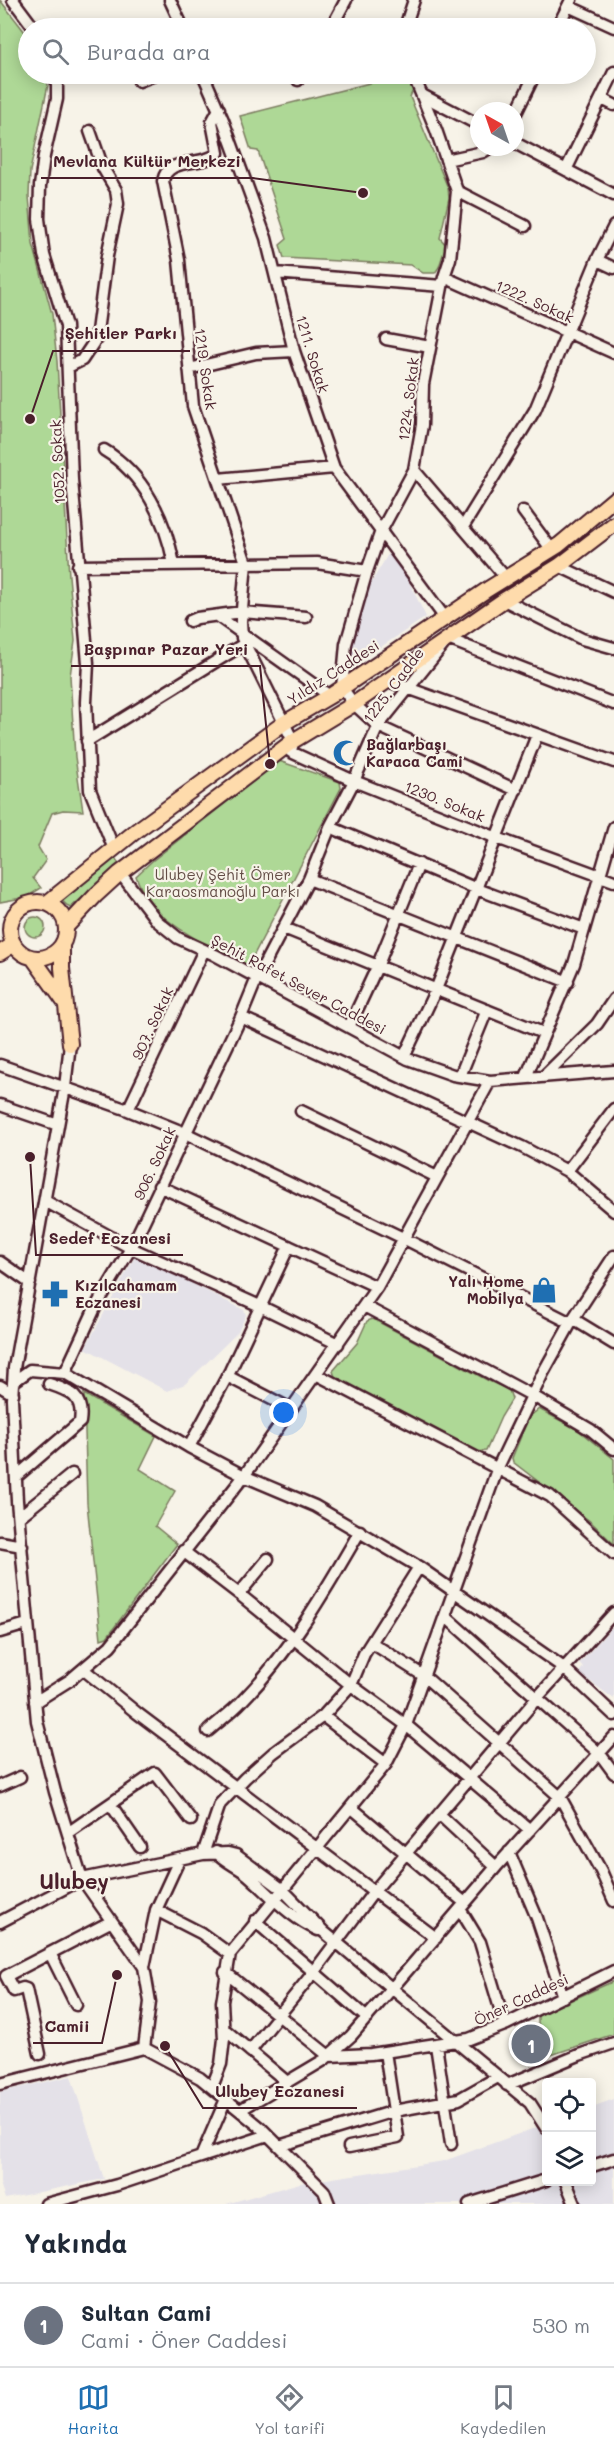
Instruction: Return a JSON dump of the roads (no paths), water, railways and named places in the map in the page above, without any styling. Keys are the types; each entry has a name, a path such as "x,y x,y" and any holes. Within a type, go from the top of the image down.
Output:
{"main road":[{"name":"Yıldız Caddesi","path":"8,939 6,918 30,903 47,903 114,849 284,723 330,696 445,618 552,550 614,499"},
{"path":"70,1044 62,968 62,945 66,927 120,873 293,741 354,704 504,600 559,566 614,524"},
{"path":"47,903 60,912 66,927"},
{"path":"0,953 8,939 19,951 33,958 66,1004"},
{"path":"33,958 50,956 62,945"}],"street":[{"path":"13,0 26,18"},
{"path":"170,0 178,18"},
{"path":"336,18 346,0"},
{"path":"408,18 414,0"},
{"path":"562,18 570,3 614,27"},
{"path":"566,170 614,72"},
{"name":"1052. Sokak","path":"57,84 57,99 44,156 39,219 44,255 66,326 78,566 88,663 86,702 90,790 114,849"},
{"name":"1211. Sokak","path":"208,84 219,109 266,238 294,351 334,468 445,618"},
{"name":"1224. Sokak","path":"342,687 345,644 367,571 381,531 414,470 422,426 423,384 443,281 450,259 457,191 417,84"},
{"path":"521,102 530,84"},
{"path":"422,95 470,120"},
{"path":"602,99 614,105"},
{"name":"1219. Sokak","path":"219,109 212,122 218,153 210,158 172,167 164,176 179,260 193,406 246,562 241,632 244,644 293,741"},
{"path":"68,367 82,360 96,339 107,256 118,204 116,190 102,168 90,131"},
{"path":"524,148 614,195"},
{"path":"446,160 470,155"},
{"path":"457,191 525,225"},
{"path":"463,527 535,410 597,260 614,226"},
{"path":"597,260 614,268"},
{"name":"1222. Sokak","path":"275,273 443,281 614,353"},
{"path":"386,339 430,347"},
{"path":"189,369 256,353 294,351"},
{"path":"104,450 129,468 141,483 160,520 174,564"},
{"path":"218,479 334,468"},
{"path":"414,470 506,578"},
{"path":"523,511 552,550"},
{"path":"78,566 246,562 317,563 367,571"},
{"path":"559,566 614,592"},
{"path":"504,600 582,639 614,648"},
{"path":"190,621 242,612 306,617"},
{"path":"219,617 330,696"},
{"path":"448,639 614,704"},
{"name":"1225. Cadde","path":"256,978 309,879 330,827 354,781 378,726 448,639"},
{"path":"87,741 244,644"},
{"path":"388,681 614,762"},
{"path":"342,687 354,704 378,726 516,790"},
{"path":"404,1057 436,990 537,735"},
{"name":"1230. Sokak","path":"293,741 291,752 354,781 497,838 614,881"},
{"path":"330,827 477,889 584,929"},
{"path":"526,1077 543,1033 568,982 614,827"},
{"path":"349,1028 377,967 419,864"},
{"name":"Şehit Rafet Sever Caddesi","path":"120,873 157,921 178,939 204,950 404,1057 460,1076 490,1081 614,1071"},
{"path":"309,879 568,982"},
{"path":"284,928 543,1033"},
{"name":"907. Sokak","path":"128,1110 204,950"},
{"name":"906. Sokak","path":"65,1373 95,1308 131,1248 241,1017 256,978"},
{"path":"545,1075 597,1024 614,999"},
{"path":"460,1076 487,1010"},
{"path":"241,1017 522,1147 567,1171 614,1211"},
{"path":"70,1044 65,1087 13,1382 16,1477 27,1624 37,1721 55,1792 82,1879 110,1922 144,1967"},
{"path":"0,1065 128,1110 184,1133 403,1238 614,1344"},
{"path":"35,1702 70,1680 110,1646 244,1476 377,1287 490,1081"},
{"path":"0,1106 58,1125"},
{"path":"567,1171 614,1109"},
{"path":"301,1111 437,1177"},
{"path":"159,1186 377,1287"},
{"path":"45,1201 131,1248 338,1344"},
{"path":"189,1447 227,1376 289,1246"},
{"path":"212,2087 221,2064 224,2030 222,2002 225,1972 230,1954 316,1846 352,1808 386,1764 406,1725 498,1467 543,1373 572,1321 614,1256"},
{"path":"0,1262 30,1283"},
{"path":"364,1306 533,1396 591,1430 614,1449"},
{"path":"13,1382 30,1370 65,1373 189,1447 244,1476 315,1506 454,1590 564,1668 614,1715"},
{"path":"316,1374 550,1496 614,1554"},
{"path":"227,1376 291,1409"},
{"path":"16,1477 81,1422 82,1412 76,1398 71,1393 49,1384"},
{"path":"0,1386 13,1394"},
{"path":"19,1517 72,1474"},
{"path":"208,1731 242,1702 267,1674 293,1638 360,1532"},
{"path":"0,1542 22,1546"},
{"path":"183,1551 351,1685 406,1725 530,1830"},
{"path":"239,1594 268,1559"},
{"path":"202,1854 220,1804 273,1753 323,1716 351,1685 364,1654 419,1567"},
{"path":"250,2051 313,1973 375,1890 498,1743 614,1613"},
{"path":"445,1616 600,1754 614,1773"},
{"path":"0,1632 27,1624"},
{"path":"372,1643 424,1677 560,1797 601,1870 614,1901"},
{"path":"83,1669 98,1683 436,1938"},
{"path":"323,1716 386,1764"},
{"path":"240,2110 329,2056 367,2018 495,1867 614,1737"},
{"path":"69,1832 155,1773 191,1820"},
{"path":"0,1786 20,1777"},
{"path":"111,1805 140,1847"},
{"path":"352,1808 463,1906 480,1942 505,2025"},
{"path":"440,1814 495,1867"},
{"path":"216,1852 248,1875 304,1922 324,1932"},
{"path":"1,1919 82,1879 202,1854 216,1852 236,1855 282,1889 335,1942 530,2103 542,2122"},
{"path":"509,1852 537,1918 563,1997"},
{"path":"144,2048 150,2002 144,1967 156,1910 179,1860"},
{"path":"156,1910 201,1933 230,1954"},
{"path":"255,1921 367,2018"},
{"path":"40,2054 26,1989 14,1991 6,1976 110,1922"},
{"path":"50,1953 76,2005"},
{"name":"Öner Caddesi","path":"329,2056 385,2052 469,2039 505,2025 614,1971"},
{"path":"225,1972 329,2056"},
{"path":"224,2030 287,2082"},
{"path":"507,2085 614,2043"},
{"path":"436,2045 451,2144"},
{"path":"0,2084 144,2048 200,2078 240,2110 324,2191 329,2204"},
{"path":"349,2146 398,2137 385,2052"},
{"path":"279,2146 394,2111 459,2099 498,2077"},
{"path":"201,2157 226,2099"},
{"path":"46,2204 117,2185 268,2135"},
{"path":"596,2164 614,2159"},
{"path":"469,2204 542,2181"},
{"path":"568,2186 575,2204"}],"place":[{"name":"Mevlana Kültür Merkezi","path":"363,193"},
{"name":"Şehitler Parkı","path":"30,419"},
{"name":"Bağlarbaşı Karaca Cami","path":"346,753"},
{"name":"Başpınar Pazar Yeri","path":"270,764"},
{"name":"Sedef Eczanesi","path":"30,1157"},
{"name":"Yalı Home Mobilya","path":"544,1290"},
{"name":"Kızılcahamam Eczanesi","path":"55,1294"},
{"name":"Camii","path":"117,1975"},
{"name":"Sultan Cami","path":"531,2044"},
{"name":"Ulubey Eczanesi","path":"165,2046"}],"district":[{"name":"Ulubey","path":"74,1880"}],"park label":[{"name":"Ulubey Şehit Ömer Karaosmanoğlu Parkı","path":"223,882"}]}
